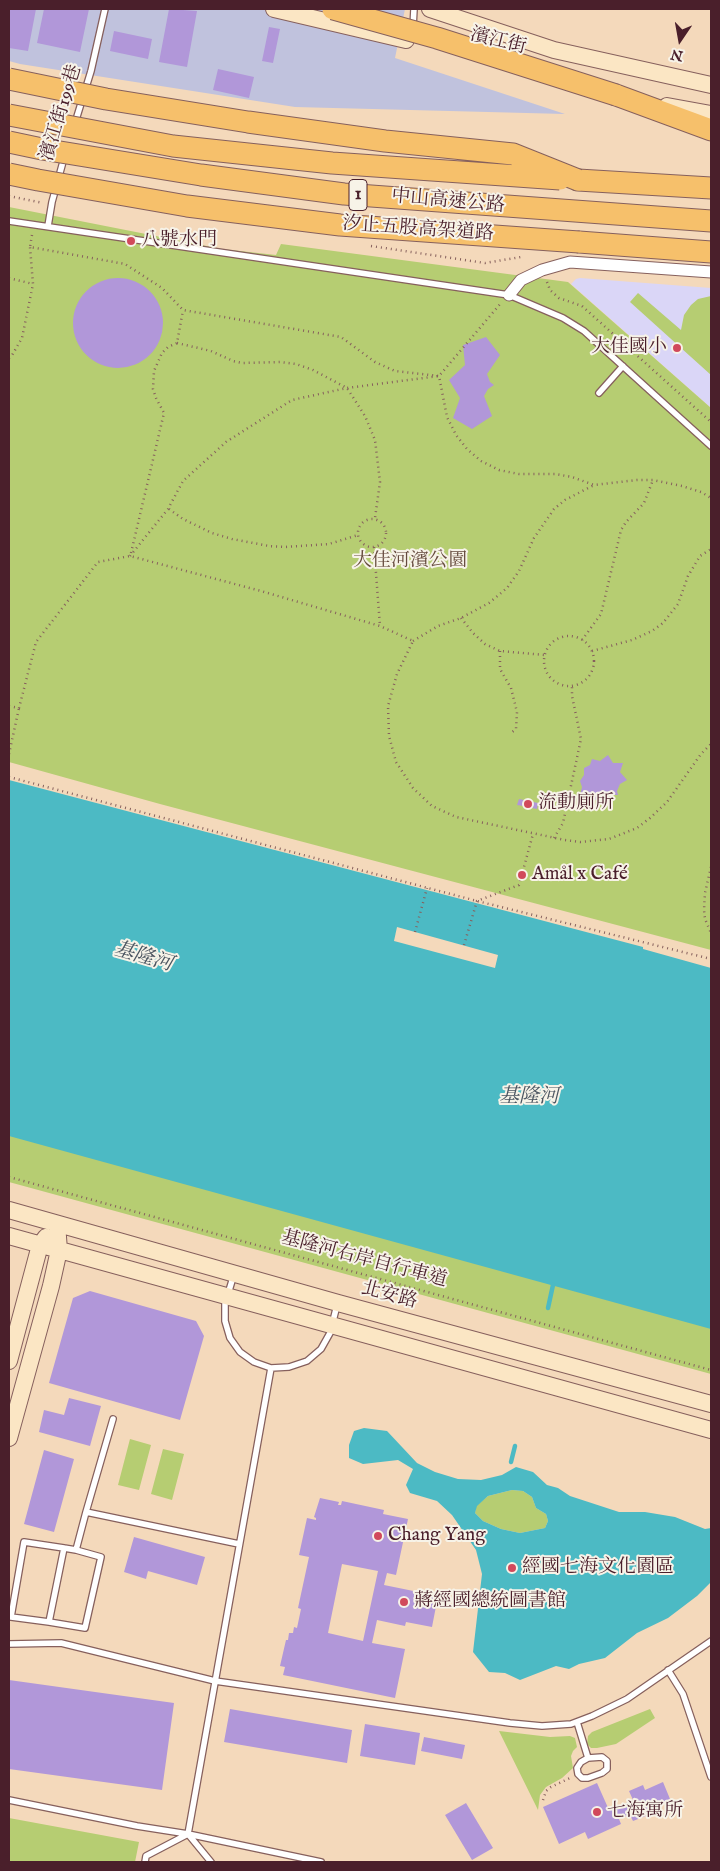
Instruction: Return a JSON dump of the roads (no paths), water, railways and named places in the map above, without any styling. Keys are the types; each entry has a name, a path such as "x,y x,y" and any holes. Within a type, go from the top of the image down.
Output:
{"highway":[{"path":"334,9 437,38 616,95 711,130"},
{"path":"9,79 106,98 248,122 385,141 513,154 578,180"},
{"name":"中山高速公路","path":"9,115 182,147 332,164 501,177 711,188"},
{"name":"中山高速公路","path":"9,142 201,176 344,194 711,221"},
{"name":"汐止五股高架道路","path":"9,174 187,206 340,225 711,252"}],"main road":[{"name":"濱江街","path":"274,9 672,107 711,114"},
{"name":"濱江街","path":"430,9 554,50 711,85"},
{"name":"北安路","path":"9,1210 338,1303 711,1404"},
{"path":"9,1361 40,1244 57,1224"},
{"path":"9,1438 52,1286 59,1250 57,1224"},
{"path":"9,1236 711,1430"}],"street":[{"path":"508,295 522,280 542,270 570,262 711,272"}],"lane":[{"name":"濱江街199巷","path":"72,132 91,70 105,9"},
{"path":"412,42 414,9"},
{"name":"濱江街199巷","path":"48,226 54,194 67,150"},
{"path":"9,221 508,295 564,318 584,331 711,446"},
{"path":"599,393 623,366"},
{"path":"234,1274 225,1304 225,1321 230,1338 240,1352 254,1362 271,1368 289,1367 307,1361 321,1349 330,1333 338,1303"},
{"path":"211,1862 188,1834 271,1368"},
{"path":"76,1550 113,1419"},
{"path":"86,1512 239,1544"},
{"path":"24,1542 76,1550 100,1557 85,1628 11,1618 24,1542"},
{"path":"49,1622 64,1548"},
{"path":"9,1644 61,1643 215,1681 542,1726 577,1722 627,1699 711,1641"},
{"path":"668,1670 683,1694 711,1777"},
{"path":"577,1722 588,1758"},
{"path":"602,1757 607,1761 607,1769 602,1773 582,1778 578,1774 577,1768 581,1762 588,1758 602,1757"},
{"path":"9,1800 137,1826 188,1834 321,1862"},
{"path":"145,1862 146,1856 188,1834"}],"water":[{"name":"基隆河","path":"9,780 643,947 643,949 711,968 711,1329 9,1136"},
{"path":"364,1428 387,1431 417,1463 435,1472 458,1479 481,1480 502,1475 516,1467 533,1472 547,1485 558,1488 570,1496 619,1512 645,1512 675,1517 705,1529 711,1528 711,1582 697,1596 668,1618 637,1633 605,1658 579,1664 569,1669 556,1666 520,1680 505,1673 489,1672 473,1652 482,1574 476,1550 452,1515 437,1501 410,1493 406,1485 413,1469 398,1460 363,1464 349,1458 349,1445 354,1431","holes":["512,1490 523,1491 532,1497 536,1508 546,1514 548,1521 545,1528 520,1533 501,1529 483,1521 475,1513 477,1506 488,1496"]}],"waterway":[{"path":"548,1308 553,1285"},
{"path":"511,1462 515,1446"}],"place":[{"name":"八號水門","path":"131,241"},
{"name":"大佳國小","path":"677,348"},
{"name":"流動廁所","path":"528,804"},
{"name":"Amål x Café","path":"522,875"},
{"name":"Chang Yang","path":"378,1536"},
{"name":"經國七海文化園區","path":"512,1568"},
{"name":"蔣經國總統圖書館","path":"404,1602"},
{"name":"七海寓所","path":"597,1812"}],"park label":[{"name":"大佳河濱公園","path":"410,562"}]}
